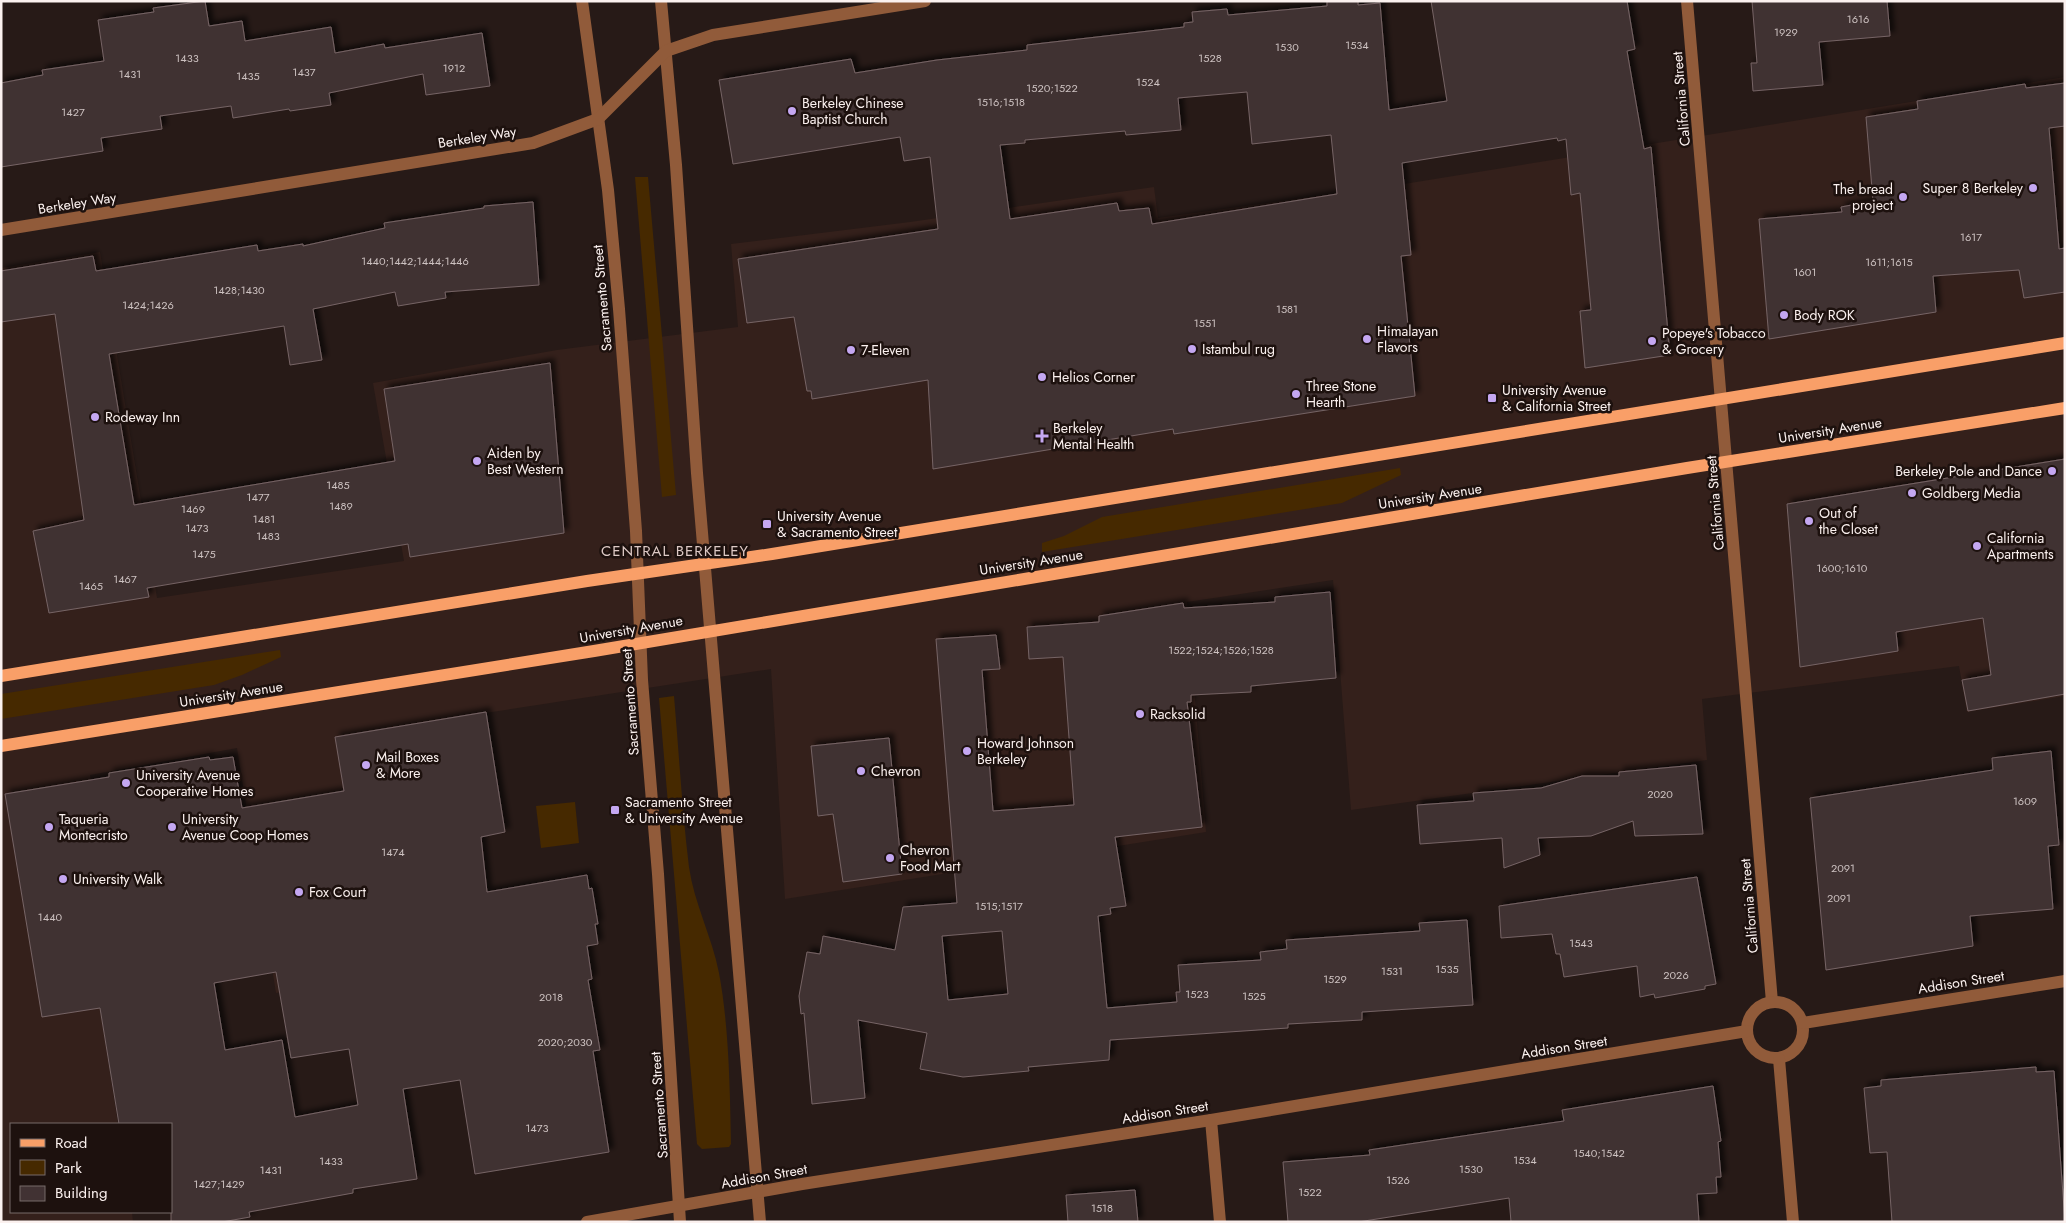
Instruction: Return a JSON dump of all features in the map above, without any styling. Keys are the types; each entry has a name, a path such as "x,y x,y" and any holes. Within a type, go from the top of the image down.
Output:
{"main road":[{"path":"1,676 706,564 2065,343"},
{"name":"University Avenue","path":"1,746 2065,408"}],"street":[{"name":"Sacramento Street","path":"582,1 608,190 619,309 680,1222"},
{"path":"661,1 760,1222"},
{"name":"Berkeley Way","path":"1,230 533,143 598,119 666,50 714,35 924,1"},
{"name":"California Street","path":"1687,1 1772,1002"},
{"name":"Addison Street","path":"1803,1023 2065,981"},
{"path":"1772,1002 1783,1003 1791,1007 1799,1014 1803,1023 1803,1037 1796,1050 1779,1059 1761,1055 1753,1049 1747,1031 1751,1015 1764,1004 1772,1002"},
{"name":"Addison Street","path":"587,1222 680,1207 758,1191 1211,1120 1747,1031"},
{"path":"1779,1059 1793,1222"},
{"path":"1211,1120 1220,1222"}],"shaded area":[{"path":"2065,77 2065,696 1967,712 1959,666 1702,699 1707,760 1351,810 1333,580 1187,602 1206,832 785,899 771,669 401,726 439,966 276,993 237,748 90,775 128,1003 100,1008 118,1123 10,1123 10,1213 132,1213 133,1222 1,1222 1,268 100,252 157,598 404,561 373,383 557,350 738,327 731,244 910,222 1154,187 1158,218 1404,184"}],"green space":[{"path":"635,177 648,177 676,495 662,497"},
{"path":"1400,468 1401,475 1342,503 1042,552 1042,543 1064,536 1102,517"},
{"path":"280,650 281,657 242,675 214,685 1,719 1,694"},
{"path":"674,696 682,803 691,880 716,960 725,1014 730,1102 731,1144 729,1147 702,1149 697,1144 659,698"},
{"path":"575,802 579,843 541,848 536,806"}],"building":[{"path":"205,1 209,26 242,21 245,41 331,27 335,53 384,44 385,48 482,33 490,86 426,95 423,74 329,93 331,105 290,111 289,109 233,118 231,106 160,116 162,129 101,138 103,151 1,167 1,83 43,75 42,70 104,61 98,20 154,12 153,8"},
{"path":"1327,1 1358,1 1358,5 1380,3 1389,110 1447,101 1431,1 1627,1 1635,49 1627,51 1644,149 1651,147 1670,355 1585,368 1580,311 1591,310 1580,193 1571,195 1566,139 1558,141 1557,138 1402,163 1411,255 1401,256 1415,396 1174,434 1173,429 933,469 928,380 812,399 811,391 807,391 794,317 747,323 738,259 938,229 930,157 904,161 900,137 733,164 719,80 851,59 855,73 937,60 1027,50 1027,45 1184,27 1184,23 1193,22 1192,12 1227,9 1228,15 1327,6","holes":["1247,92 1252,144 1331,135 1337,194 1152,224 1149,208 1119,211 1117,203 1010,219 1000,145 1025,143 1025,140 1125,131 1126,135 1181,130 1178,98"]},
{"path":"1752,1 1887,1 1890,36 1819,42 1823,85 1753,91 1751,63 1757,63"},
{"path":"2065,83 2065,126 2049,128 2059,249 2065,248 2065,292 2024,298 2019,270 1933,276 1936,312 1769,339 1759,219 1842,212 1841,207 1873,201 1866,117 1918,109 1917,101 2025,84 2026,88"},
{"path":"533,202 539,285 445,292 446,298 398,306 395,292 313,309 322,360 290,365 284,326 109,354 134,505 395,461 384,389 550,363 564,533 410,557 408,544 147,588 149,597 49,613 33,531 84,520 55,314 1,322 1,271 93,256 96,271 257,245 258,251 303,244 303,246 385,228 384,223 484,208 484,206"},
{"path":"2065,459 2065,694 1968,711 1962,680 1991,675 1983,618 1896,632 1898,651 1800,667 1787,504"},
{"path":"1330,592 1336,678 1251,686 1251,692 1191,695 1191,702 1187,702 1202,827 1115,837 1126,906 1110,908 1111,914 1098,916 1107,1008 1177,1002 1176,992 1180,992 1178,965 1261,960 1260,952 1287,949 1286,940 1420,931 1419,923 1467,920 1473,1005 1362,1012 1362,1020 1288,1024 1288,1028 1110,1040 1109,1060 1028,1067 1029,1071 963,1077 920,1069 927,1033 858,1020 865,1098 812,1104 804,1013 801,1014 799,996 807,952 820,954 823,936 895,950 903,907 957,903 936,639 996,635 1000,669 982,670 993,811 1074,805 1063,657 1029,659 1027,627 1099,622 1099,616 1183,603 1184,608 1275,602 1275,597","holes":["1002,931 1008,994 948,1000 942,936"]},
{"path":"486,712 505,832 481,837 487,892 587,875 589,889 592,888 598,924 595,924 598,944 587,946 592,979 588,980 600,1050 593,1051 609,1152 475,1174 460,1080 403,1089 417,1179 353,1189 353,1193 249,1212 250,1217 222,1222 171,1222 172,1123 119,1123 100,1008 42,1017 5,794 109,777 109,773 209,757 210,760 233,757 242,808 344,791 335,737","holes":["276,972 291,1058 349,1049 358,1105 295,1117 282,1040 225,1050 214,983"]},
{"path":"889,738 902,874 843,882 833,814 818,816 811,746"},
{"path":"2051,751 2059,845 2048,846 2053,909 1970,916 1973,946 1826,970 1810,798 1993,770 1992,758"},
{"path":"1696,765 1703,834 1635,836 1633,821 1591,836 1538,838 1540,855 1504,868 1502,838 1420,844 1417,805 1474,801 1473,793 1541,788 1582,776 1619,776 1619,772"},
{"path":"1697,877 1716,984 1705,986 1705,989 1655,998 1654,994 1640,997 1637,966 1564,977 1560,954 1556,954 1552,934 1501,938 1499,906"},
{"path":"2036,1067 2036,1072 2054,1071 2065,1222 1892,1222 1887,1152 1870,1153 1864,1088 1881,1086 1881,1080"},
{"path":"1713,1086 1721,1141 1718,1142 1721,1177 1716,1177 1717,1193 1697,1194 1699,1222 1511,1222 1509,1198 1358,1222 1288,1222 1283,1162 1370,1155 1369,1150 1564,1121 1562,1110"},
{"path":"1135,1190 1138,1222 1068,1222 1066,1195"}],"place":[{"name":"Berkeley Chinese Baptist Church","path":"792,111"},
{"name":"Super 8 Berkeley","path":"2033,188"},
{"name":"The bread project","path":"1903,197"},
{"name":"Body ROK","path":"1784,315"},
{"name":"Himalayan Flavors","path":"1367,339"},
{"name":"Popeye's Tobacco & Grocery","path":"1652,341"},
{"name":"Istambul rug","path":"1192,349"},
{"name":"7-Eleven","path":"851,350"},
{"name":"Helios Corner","path":"1042,377"},
{"name":"Three Stone Hearth","path":"1296,394"},
{"name":"University Avenue & California Street","path":"1492,398"},
{"name":"Rodeway Inn","path":"95,417"},
{"name":"Berkeley Mental Health","path":"1042,436"},
{"name":"Aiden by Best Western","path":"477,461"},
{"name":"Berkeley Pole and Dance","path":"2052,471"},
{"name":"Goldberg Media","path":"1912,493"},
{"name":"Out of the Closet","path":"1809,521"},
{"name":"University Avenue & Sacramento Street","path":"767,524"},
{"name":"California Apartments","path":"1977,546"},
{"name":"Racksolid","path":"1140,714"},
{"name":"Howard Johnson Berkeley","path":"967,751"},
{"name":"Mail Boxes & More","path":"366,765"},
{"name":"Chevron","path":"861,771"},
{"name":"University Avenue Cooperative Homes","path":"126,783"},
{"name":"Sacramento Street & University Avenue","path":"615,810"},
{"name":"Taqueria Montecristo","path":"49,827"},
{"name":"University Avenue Coop Homes","path":"172,827"},
{"name":"Chevron Food Mart","path":"890,858"},
{"name":"University Walk","path":"63,879"},
{"name":"Fox Court","path":"299,892"}],"district":[{"name":"CENTRAL BERKELEY","path":"675,551"}]}
